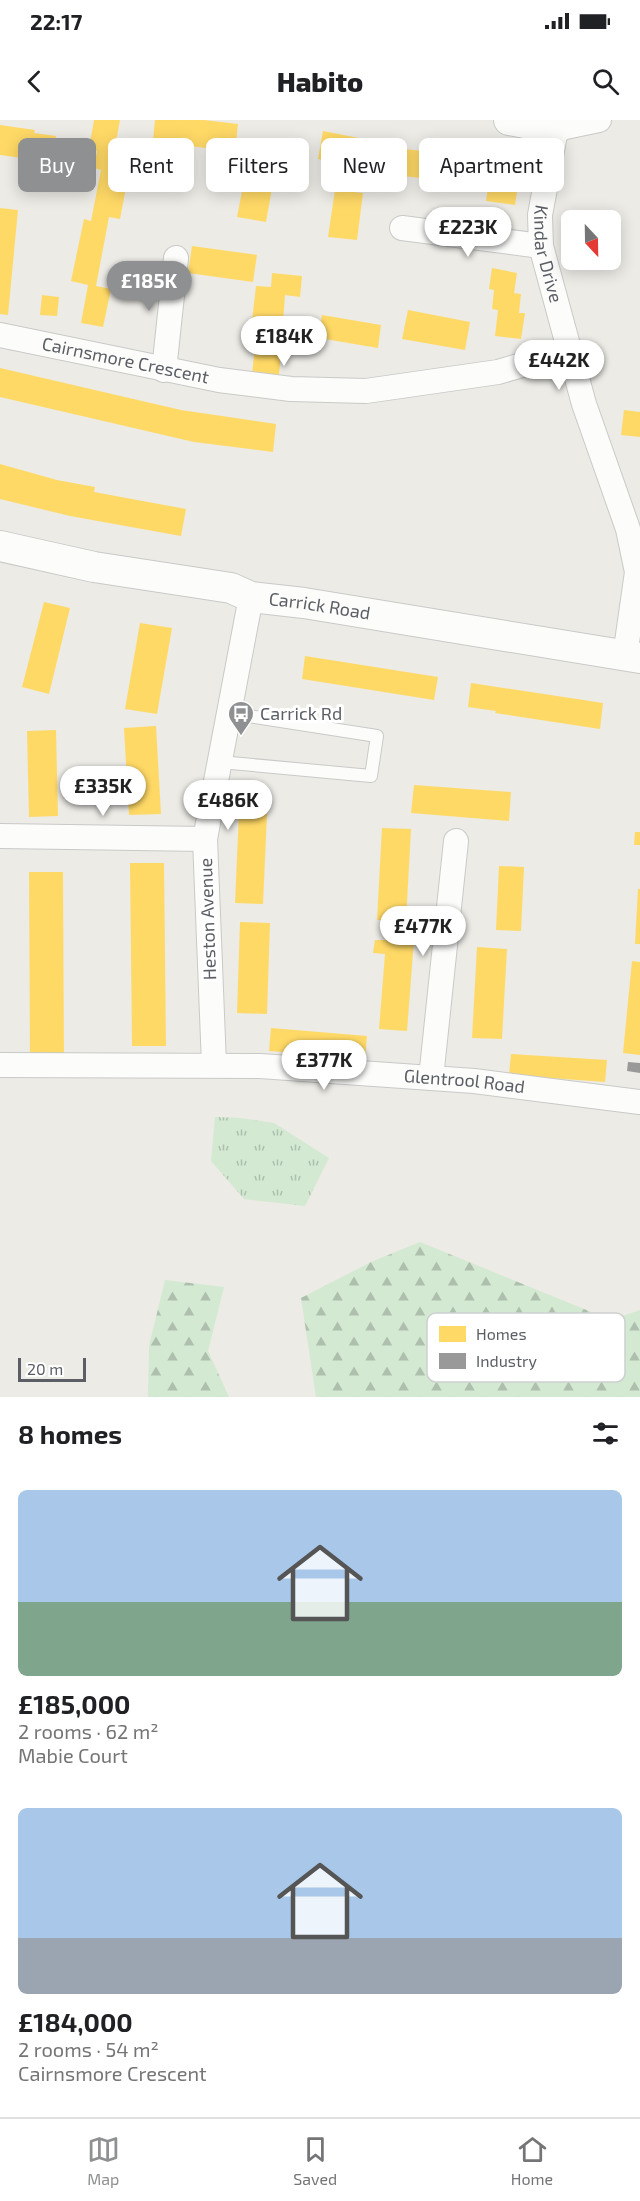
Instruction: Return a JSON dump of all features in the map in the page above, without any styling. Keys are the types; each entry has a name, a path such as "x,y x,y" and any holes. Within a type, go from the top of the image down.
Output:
{"street":[{"path":"509,120 556,129 599,120"},
{"name":"Kindar Drive","path":"556,129 540,214 541,246 584,404 628,529 637,572 633,657"},
{"path":"402,228 541,246"},
{"path":"164,370 176,258"},
{"name":"Cairnsmore Crescent","path":"0,334 164,370 291,389 366,391 498,372 570,351"},
{"name":"Carrick Road","path":"0,546 94,567 231,588 251,597 304,603 633,657"},
{"name":"Heston Avenue","path":"214,1065 205,839 251,597"},
{"path":"0,836 205,839"},
{"path":"431,1078 456,841"},
{"name":"Glentrool Road","path":"0,1065 260,1066 474,1081 640,1102"}],"lane":[{"path":"220,762 371,776 377,736 229,713"}],"green space":[{"path":"215,1117 274,1123 329,1158 305,1206 244,1199 211,1161"},
{"path":"420,1242 594,1313 427,1313 427,1382 625,1382 625,1315 640,1310 640,1397 316,1397 301,1298 371,1262"},
{"path":"165,1280 224,1287 208,1351 229,1397 148,1397 149,1346"}],"building: Homes":[{"path":"94,120 120,120 117,138 108,138 108,192 125,192 120,219 109,217 96,286 111,289 103,327 81,323 88,285 71,281 84,219 91,221 101,170 96,169 96,138 91,138"},
{"path":"155,120 204,120 238,124 236,138 206,138 206,148 194,146 194,138 153,138"},
{"path":"0,125 35,130 34,133 56,136 56,138 18,138 18,157 0,155"},
{"path":"323,131 359,138 322,138"},
{"path":"321,142 321,159 318,159"},
{"path":"407,149 419,151 419,178 407,176"},
{"path":"242,192 271,192 266,222 237,217"},
{"path":"335,192 363,193 357,240 328,237"},
{"path":"487,192 517,192 515,205 486,201"},
{"path":"0,208 18,210 8,315 0,314"},
{"path":"192,246 257,255 253,282 188,273"},
{"path":"492,268 517,273 514,293 521,294 519,313 525,313 521,339 495,336 498,310 492,309 494,290 489,289"},
{"path":"272,273 302,276 300,297 285,295 279,375 252,373 255,348 249,347 256,286 271,287"},
{"path":"42,295 59,297 57,316 40,315"},
{"path":"408,310 470,322 465,350 402,339"},
{"path":"322,315 381,325 378,348 319,338"},
{"path":"0,368 181,410 276,424 273,452 194,442 0,397"},
{"path":"624,410 640,412 640,437 621,435"},
{"path":"0,464 57,480 95,487 94,492 186,509 181,536 70,516 0,499"},
{"path":"44,602 70,608 49,694 22,687"},
{"path":"140,623 172,628 157,714 125,709"},
{"path":"305,656 438,677 434,700 302,679"},
{"path":"471,683 603,703 600,729 468,707"},
{"path":"156,726 161,814 129,815 124,728"},
{"path":"56,730 58,816 29,817 27,731"},
{"path":"414,785 511,792 509,821 411,813"},
{"path":"239,812 267,814 263,904 235,903"},
{"path":"382,828 411,829 406,921 377,920"},
{"path":"635,832 640,832 640,845 634,845"},
{"path":"130,863 164,863 166,1046 132,1046"},
{"path":"499,866 524,867 521,931 496,930"},
{"path":"29,872 63,872 64,1058 30,1058"},
{"path":"638,889 640,889 640,944 635,944"},
{"path":"240,922 270,923 267,1014 237,1013"},
{"path":"386,938 414,940 407,1031 379,1029 385,954 373,953 375,940 386,940"},
{"path":"477,947 507,949 502,1039 472,1038"},
{"path":"632,961 640,962 640,1055 623,1053"},
{"path":"271,1028 367,1036 365,1058 269,1051"},
{"path":"511,1054 607,1060 605,1082 509,1075"}],"building: Industry":[{"path":"628,1062 640,1063 640,1073 627,1071"}],"place":[{"name":"Carrick Rd","path":"241,737"}]}
